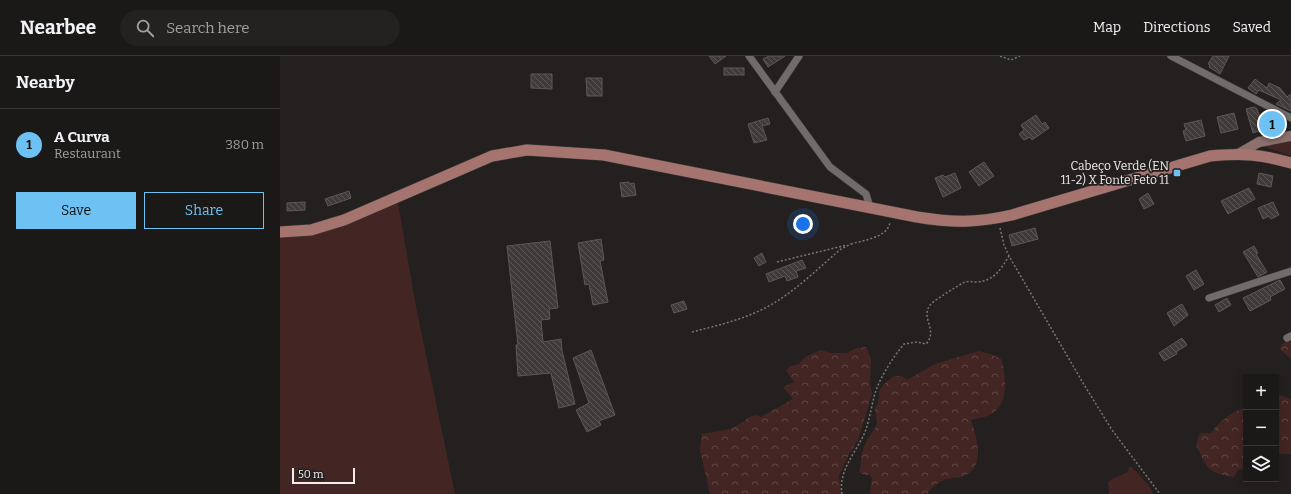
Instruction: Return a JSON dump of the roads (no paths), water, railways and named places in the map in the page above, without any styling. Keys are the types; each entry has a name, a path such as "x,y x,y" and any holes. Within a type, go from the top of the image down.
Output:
{"main road":[{"path":"280,232 311,230 344,220 492,156 527,150 604,155 870,208 941,221 964,223 999,218 1210,156 1240,153 1266,156 1291,163"}],"street":[{"path":"750,56 830,167 866,194 869,198 870,208"},
{"path":"775,92 799,56"},
{"path":"1171,56 1291,118"},
{"path":"1240,153 1260,142 1291,136"},
{"path":"1209,298 1291,271"}],"place":[{"name":"A Curva","path":"1272,124"},
{"name":"Cabeço Verde (EN 11-2) X Fonte Feto 11","path":"1177,173"}]}
